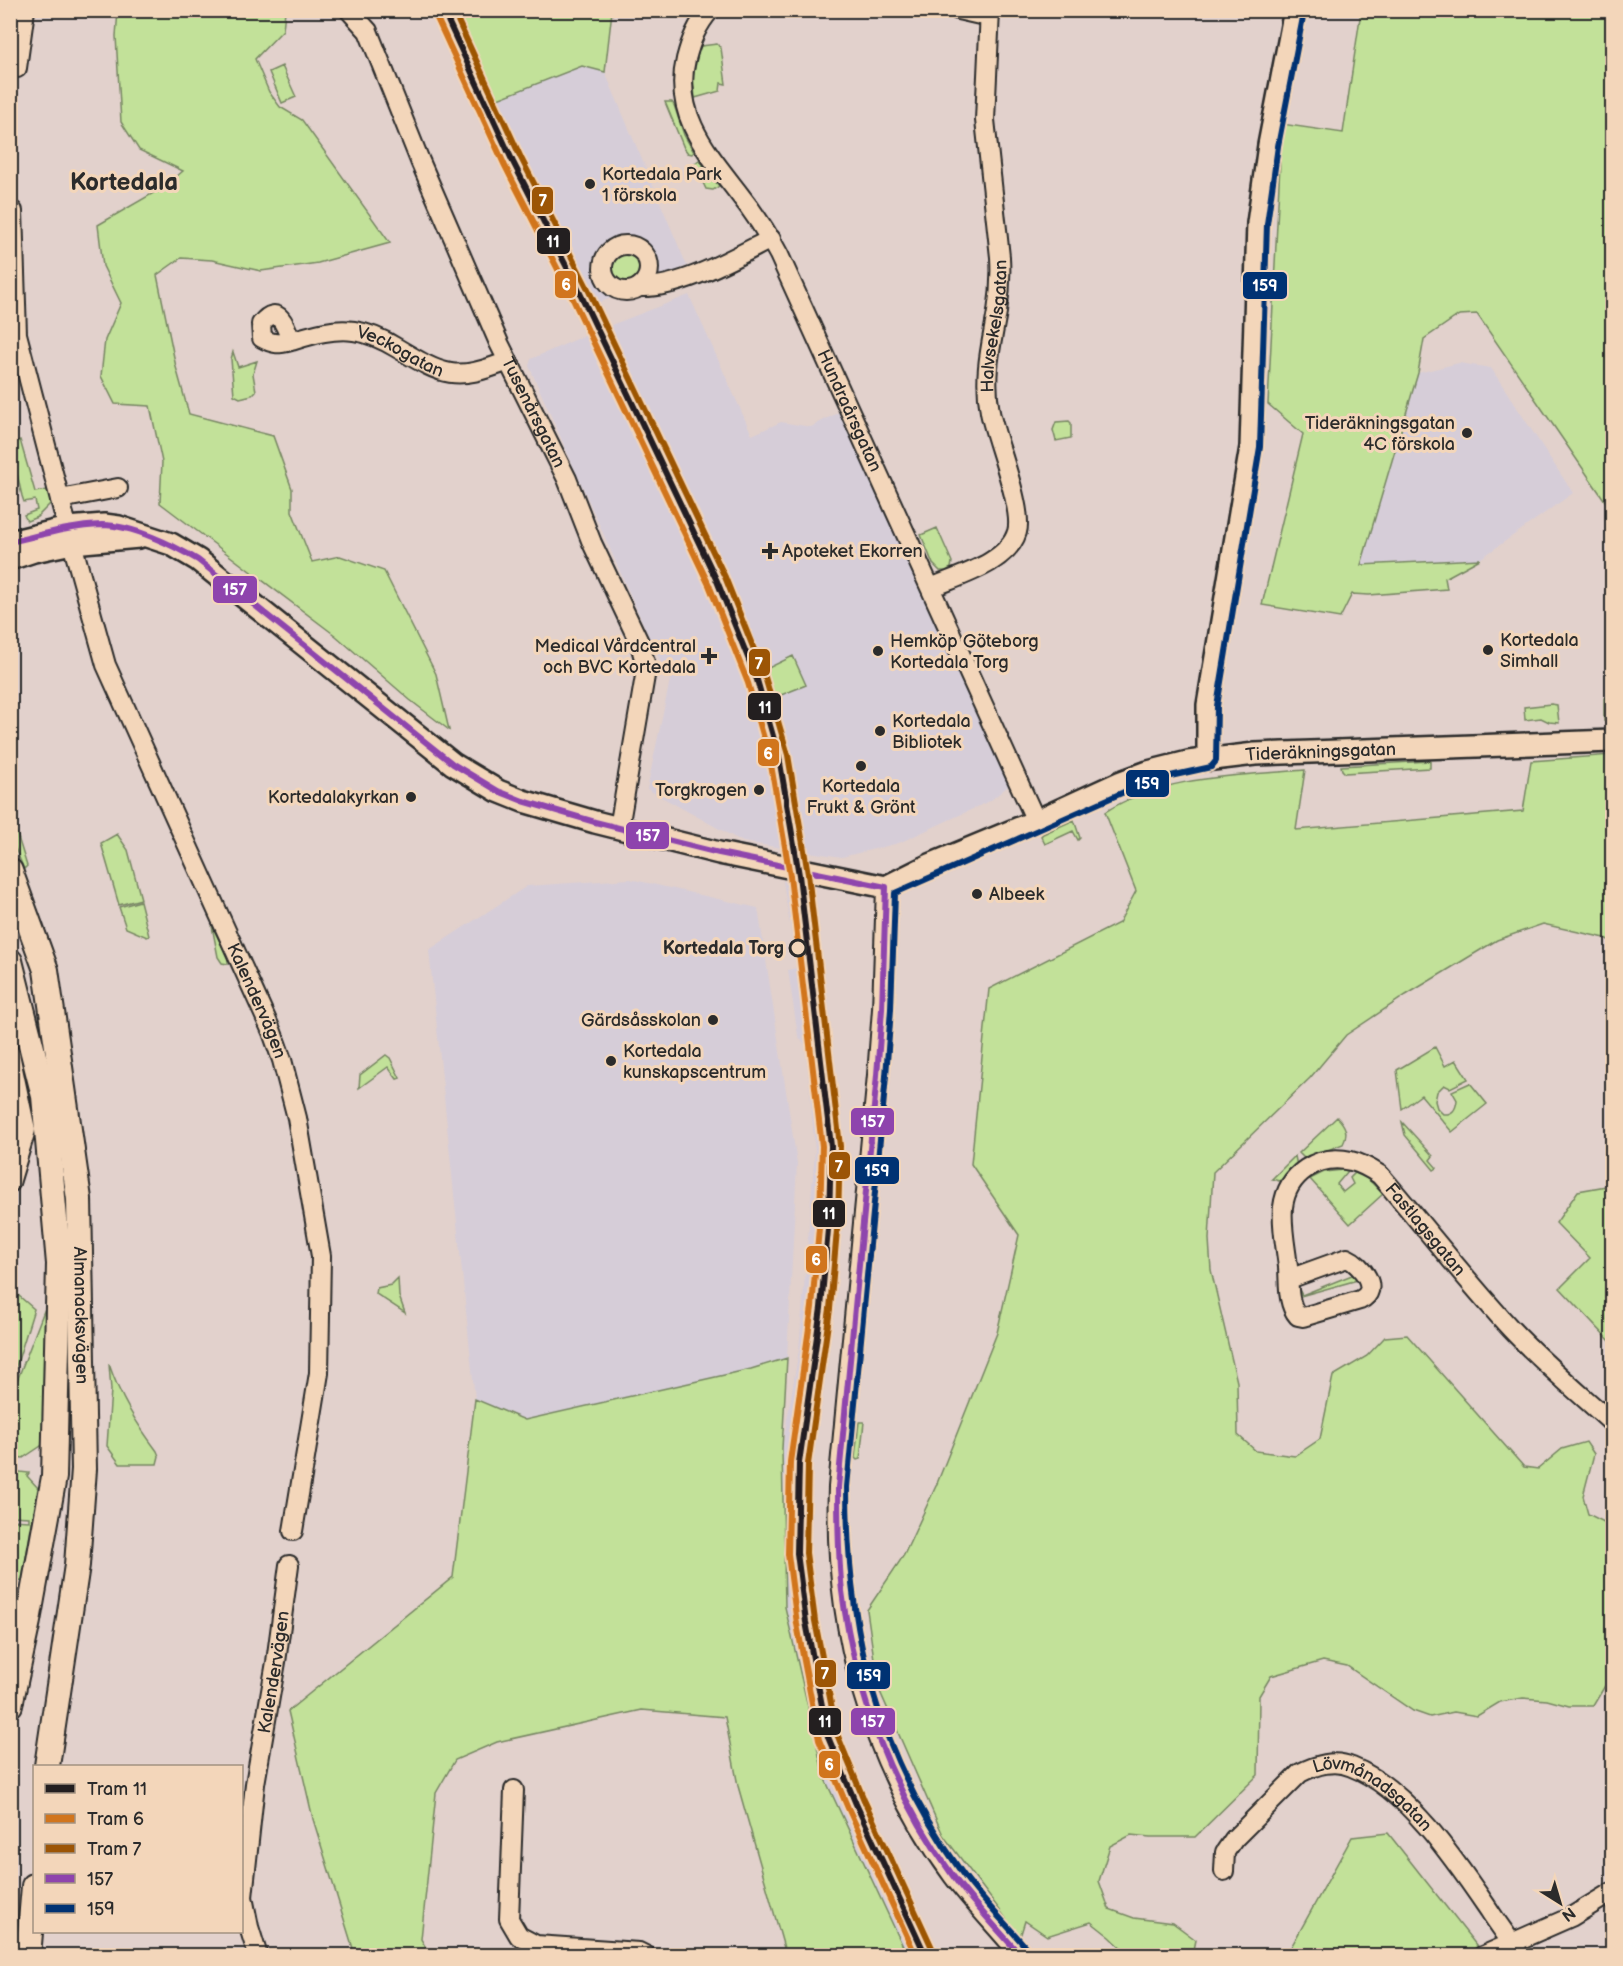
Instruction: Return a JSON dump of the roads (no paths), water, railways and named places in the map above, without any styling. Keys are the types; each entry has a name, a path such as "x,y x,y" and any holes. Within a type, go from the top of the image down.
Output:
{"main road":[{"name":"Almanacksvägen","path":"10,871 46,970 79,1199 84,1469 77,1565 47,1765"},
{"name":"Almanacksvägen","path":"10,961 44,1096 59,1264 54,1477 10,1705"},
{"path":"28,1956 33,1898"}],"street":[{"path":"17,68 25,10"},
{"name":"Tusenårsgatan","path":"349,10 368,31 425,172 499,343 567,478 592,543 644,655 645,676 619,828"},
{"name":"Hundraårsgatan","path":"710,10 691,39 683,72 686,107 693,129 702,147 738,192 771,239 1036,821"},
{"path":"958,10 989,14"},
{"path":"1208,758 1208,705 1251,447 1258,223 1269,145 1295,10"},
{"name":"Halvsekelsgatan","path":"931,588 996,558 1009,546 1017,532 1018,517 1015,500 990,412 987,388 988,353 998,309 1001,275 985,120 990,39 989,14"},
{"name":"Kalendervägen","path":"13,211 17,334 106,665 272,1032 297,1118 321,1256 319,1371 293,1530"},
{"path":"640,287 653,287 714,267 771,239"},
{"name":"Veckogatan","path":"291,341 317,333 338,330 354,331 387,342 428,367 454,375 485,370 508,361"},
{"path":"60,499 118,488"},
{"path":"10,559 70,536"},
{"path":"10,542 70,536 123,540 143,536 171,544 198,560 444,757 479,782 523,801 619,828 719,853 886,886 882,1009 877,1075 838,1487 836,1531 840,1582 855,1670 881,1747 900,1788 928,1839 954,1877 1021,1956"},
{"name":"Tideräkningsgatan","path":"886,886 1148,772 1208,758 1255,754 1612,741"},
{"path":"10,1053 26,1130 10,1183"},
{"name":"Fastlagsgatan","path":"1289,1280 1283,1215 1290,1183 1308,1168 1327,1161 1344,1160 1365,1166 1380,1175 1446,1255 1536,1354 1612,1423"},
{"name":"Kalendervägen","path":"258,1956 243,1897 255,1784 276,1662 289,1565"},
{"name":"Lövmånadsgatan","path":"1224,1871 1225,1852 1234,1839 1300,1773 1314,1766 1330,1763 1351,1766 1376,1779 1438,1838 1516,1949"},
{"path":"514,1790 509,1919 519,1936 536,1945 639,1952 647,1956"},
{"path":"1482,1956 1516,1949 1612,1892"}],"tram line":[{"name":"11","path":"443,10 513,162 579,291 717,581 757,680 779,757 799,875 831,1146 829,1218 821,1308 799,1463 797,1553 806,1622 828,1737 856,1804 926,1956"},
{"name":"7","path":"453,10 521,158 587,287 725,577 765,677 788,755 808,874 840,1146 838,1219 830,1309 808,1464 806,1553 815,1621 837,1734 864,1800 934,1952"},
{"name":"6","path":"435,14 505,166 571,295 709,585 748,683 770,759 790,876 822,1146 820,1217 812,1307 790,1462 788,1554 797,1624 819,1740 916,1956"}],"place":[{"name":"Kortedala Park 1 förskola","path":"590,184"},
{"name":"Tideräkningsgatan 4C förskola","path":"1467,433"},
{"name":"Apoteket Ekorren","path":"770,551"},
{"name":"Kortedala Simhall","path":"1488,650"},
{"name":"Hemköp Göteborg Kortedala Torg","path":"878,651"},
{"name":"Medical Vårdcentral och BVC Kortedala","path":"709,656"},
{"name":"Kortedala Bibliotek","path":"880,731"},
{"name":"Kortedala Frukt & Grönt","path":"861,766"},
{"name":"Torgkrogen","path":"759,790"},
{"name":"Kortedalakyrkan","path":"411,797"},
{"name":"Albeek","path":"977,894"},
{"name":"Kortedala Torg","path":"798,948"},
{"name":"Gärdsåsskolan","path":"713,1020"},
{"name":"Kortedala kunskapscentrum","path":"611,1061"}],"district":[{"name":"Kortedala","path":"124,182"}]}
